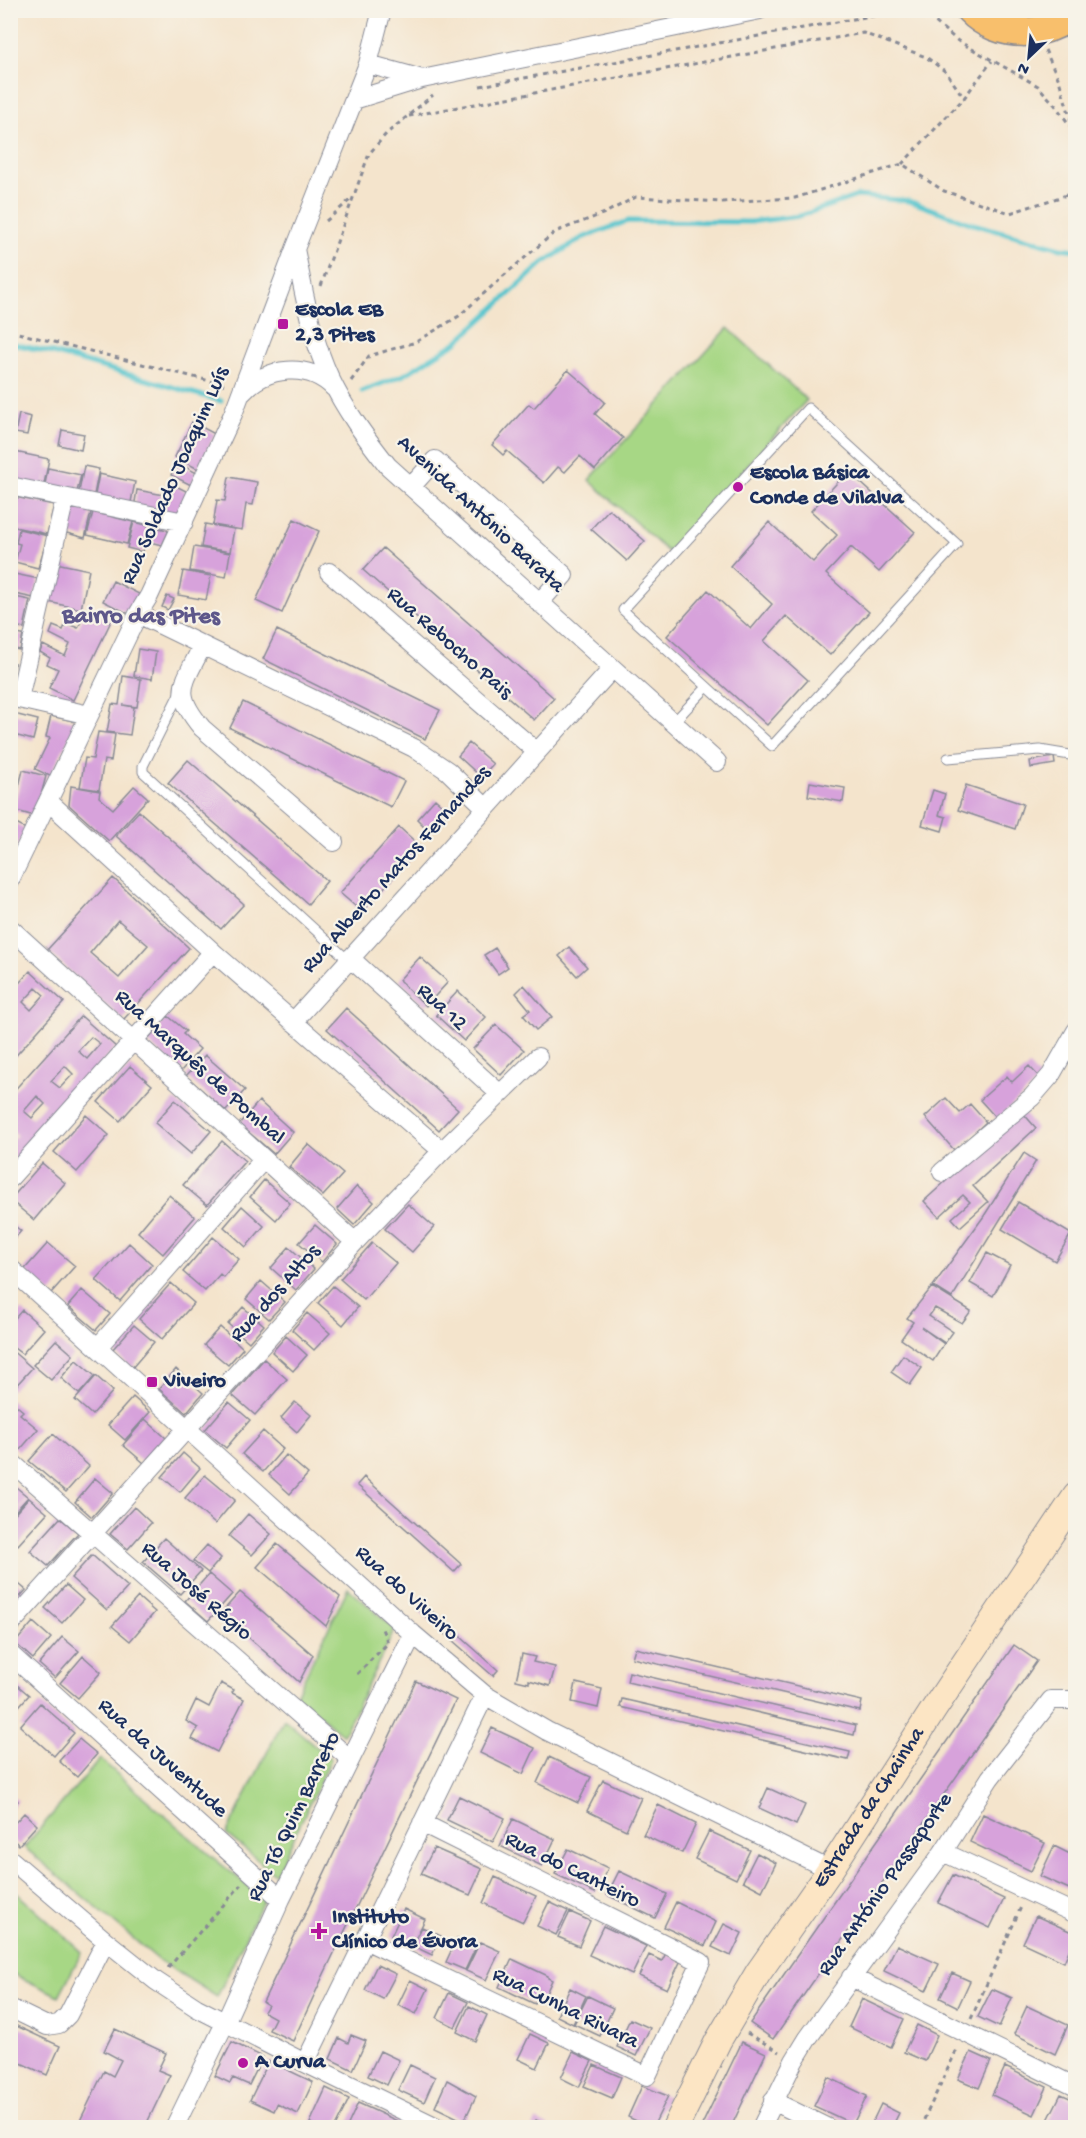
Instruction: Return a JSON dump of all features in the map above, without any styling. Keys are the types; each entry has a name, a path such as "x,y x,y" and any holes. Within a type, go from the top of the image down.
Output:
{"main road":[{"path":"970,10 978,19 1007,31 1037,32 1066,21 1076,11"}],"street":[{"name":"Rua Soldado Joaquim Luís","path":"10,880 184,522 368,64 382,10"},
{"path":"354,99 423,88 760,10"},
{"path":"368,64 423,88"},
{"name":"Avenida António Barata","path":"295,249 313,330 329,376 363,435 388,466 717,762"},
{"path":"236,391 281,371 292,370 319,376 336,390"},
{"path":"411,488 435,460 564,575 539,603"},
{"path":"10,486 184,522"},
{"path":"65,498 15,698 89,715"},
{"name":"Rua Rebocho Pais","path":"329,572 537,752"},
{"path":"138,614 414,748 448,771 485,807"},
{"path":"202,646 183,687 183,702 202,728 334,842"},
{"name":"Rua Alberto Matos Fernandes","path":"293,1022 612,669"},
{"path":"48,801 213,952 442,1151"},
{"name":"Rua Marquês de Pombal","path":"10,928 355,1242"},
{"path":"10,1179 213,952"},
{"name":"Rua 12","path":"349,959 500,1094"},
{"path":"942,1173 1032,1097 1051,1075 1076,1031"},
{"name":"Rua dos Altos","path":"10,1625 355,1242 442,1151 538,1057"},
{"path":"98,1347 264,1159"},
{"name":"Rua do Viveiro","path":"10,1268 413,1634 485,1695 548,1731 830,1870"},
{"name":"Rua José Régio","path":"10,1461 350,1759"},
{"name":"Estrada da Chainha","path":"675,2127 728,2022 758,1973 830,1870 1076,1496"},
{"name":"Rua Tó Quim Barreto","path":"174,2127 225,2023 281,1899 413,1634"},
{"name":"Rua da Juventude","path":"10,1654 281,1899"},
{"path":"305,2063 485,1695"},
{"name":"Rua António Passaporte","path":"761,2127 794,2061 851,1977 943,1852 990,1778 1051,1700 1076,1700"},
{"name":"Rua do Canteiro","path":"422,1823 702,1962 647,2076"},
{"path":"943,1852 1076,1914"},
{"path":"10,1859 156,1981 197,2008 439,2127"},
{"name":"Rua Cunha Rivara","path":"365,1940 647,2076"},
{"path":"10,2008 47,2026 59,2025 68,2015 106,1941"},
{"path":"851,1977 1076,2087"},
{"path":"773,2101 828,2127"}],"lane":[{"path":"807,408 957,544 772,746 707,687 622,610 807,408"},
{"path":"183,687 143,766 144,772 349,959"},
{"path":"673,723 707,687"},
{"path":"948,758 1040,750 1076,756"}],"path":[{"path":"470,88 901,11 929,17 958,41 1038,86 1074,131"},
{"path":"1037,32 1059,80 1076,136"},
{"path":"409,116 863,33 926,57 946,72 963,98"},
{"path":"346,372 350,382 369,356 416,342 459,316 555,232 605,213 636,197 720,202 795,198 902,164 963,98 992,61"},
{"path":"319,292 369,154 386,134 434,95 423,88"},
{"path":"902,164 944,191 1010,213 1076,192"},
{"path":"319,227 352,198"},
{"path":"10,331 236,391"},
{"path":"357,1674 388,1643 378,1622"},
{"path":"169,1966 252,1873"},
{"path":"920,2127 1028,1892"},
{"path":"728,2022 794,2061"}],"green space":[{"path":"998,11 1048,11 1023,15"},
{"path":"728,328 807,400 668,552 589,480"},
{"path":"348,1588 395,1629 343,1735 296,1695"},
{"path":"284,1719 331,1759 276,1875 226,1834"},
{"path":"100,1759 264,1899 217,1997 160,1961 24,1847"},
{"path":"11,1888 82,1952 59,1996 11,1973"}],"building":[{"path":"568,370 605,402 595,414 623,438 595,470 580,456 565,472 558,467 544,483 507,451 503,455 492,445 529,404 534,408"},
{"path":"19,414 31,417 27,435 15,433"},
{"path":"192,422 215,434 198,469 175,457"},
{"path":"62,430 84,434 81,450 59,445"},
{"path":"10,451 49,459 43,489 10,483"},
{"path":"177,463 197,473 191,485 171,475"},
{"path":"84,466 99,469 93,500 78,497"},
{"path":"48,468 81,475 76,496 44,490"},
{"path":"848,471 915,532 879,572 851,547 826,574 869,612 830,655 786,616 764,641 808,680 767,725 667,636 708,590 751,629 772,604 730,566 769,522 813,562 837,535 811,511"},
{"path":"99,474 135,482 130,507 94,500"},
{"path":"229,477 257,482 253,505 246,504 242,530 213,525 217,500 225,501"},
{"path":"174,485 188,492 176,515 134,508 137,490 169,496"},
{"path":"10,496 54,505 47,534 10,526"},
{"path":"70,506 91,512 85,538 63,532"},
{"path":"609,509 645,541 627,561 591,529"},
{"path":"93,512 133,522 127,544 87,535"},
{"path":"294,519 319,531 282,613 256,601"},
{"path":"134,522 167,530 162,545 145,541 143,552 127,548"},
{"path":"205,524 234,529 230,552 201,547"},
{"path":"19,529 48,536 38,568 15,562 20,544 16,543"},
{"path":"194,547 230,553 226,577 190,571"},
{"path":"383,548 554,698 534,720 363,570"},
{"path":"56,563 89,570 81,609 48,602"},
{"path":"183,571 211,576 206,600 178,595"},
{"path":"10,573 39,579 34,598 10,593"},
{"path":"113,581 139,594 129,614 103,601"},
{"path":"10,596 30,600 24,628 10,625"},
{"path":"167,596 174,599 168,610 162,607"},
{"path":"86,610 113,617 73,700 49,688 58,669 47,664 50,658 40,652 43,645 65,656 70,644 50,634 53,626 63,630 66,623 78,628"},
{"path":"277,630 440,710 425,739 263,659"},
{"path":"10,633 23,635 20,650 10,648"},
{"path":"138,649 156,652 152,679 134,676"},
{"path":"10,662 15,663 11,678 10,678"},
{"path":"123,676 141,679 137,707 123,705 134,707 130,735 107,732 112,704 119,705"},
{"path":"243,702 404,781 391,807 230,728"},
{"path":"10,713 38,720 33,740 10,734"},
{"path":"51,716 73,721 75,726 50,776 35,769 50,738 46,737"},
{"path":"98,732 115,734 111,761 104,760 99,790 80,787 85,758 93,759"},
{"path":"469,743 493,764 481,777 458,756"},
{"path":"1054,757 1055,764 1031,768 1030,761"},
{"path":"188,760 327,881 308,904 168,783"},
{"path":"23,770 46,776 41,795 31,815 13,810"},
{"path":"810,782 845,788 843,802 808,796"},
{"path":"966,785 1023,804 1015,829 958,810"},
{"path":"71,786 100,791 99,797 113,809 134,786 148,798 109,841 69,805"},
{"path":"933,790 945,794 939,815 946,817 942,831 922,825"},
{"path":"435,799 449,811 430,832 417,819"},
{"path":"139,811 244,904 221,929 116,836"},
{"path":"10,821 26,829 10,858"},
{"path":"399,827 421,847 362,912 340,893"},
{"path":"113,878 189,948 123,1020 47,950","holes":["118,920 148,945 119,978 90,953"]},
{"path":"569,947 587,967 577,976 559,956"},
{"path":"495,948 508,967 498,974 484,955"},
{"path":"420,957 448,982 426,1006 399,980"},
{"path":"30,971 64,1002 10,1062 10,1032 17,1025 10,1019 10,993","holes":["36,988 44,995 31,1010 23,1002"]},
{"path":"524,985 552,1017 536,1030 523,1015 530,1010 516,993"},
{"path":"458,991 486,1017 464,1041 436,1015"},
{"path":"346,1008 458,1109 439,1130 327,1029"},
{"path":"81,1016 116,1047 10,1165 10,1142 17,1135 10,1129 10,1095","holes":["91,1037 100,1044 87,1059 78,1051","65,1066 73,1074 60,1088 51,1081","37,1096 45,1104 32,1118 24,1111"]},
{"path":"168,1016 186,1031 183,1034 200,1049 181,1071 146,1041"},
{"path":"496,1025 524,1050 501,1075 473,1049"},
{"path":"205,1055 245,1090 226,1111 186,1076"},
{"path":"130,1066 152,1085 120,1121 98,1102"},
{"path":"1029,1066 1041,1079 997,1119 980,1100 1007,1076 1012,1082"},
{"path":"946,1098 960,1113 970,1104 986,1122 955,1151 925,1117"},
{"path":"175,1100 211,1131 191,1154 155,1123"},
{"path":"259,1101 293,1132 274,1154 239,1124"},
{"path":"1022,1112 1036,1128 973,1186 988,1202 960,1227 952,1218 970,1202 963,1195 939,1217 924,1201"},
{"path":"86,1115 109,1135 77,1172 54,1152"},
{"path":"222,1141 245,1161 207,1205 183,1185"},
{"path":"308,1144 343,1174 323,1196 289,1167"},
{"path":"1024,1153 1036,1161 952,1298 933,1286 984,1216"},
{"path":"42,1163 65,1183 34,1220 10,1200"},
{"path":"264,1180 290,1203 276,1220 250,1197"},
{"path":"357,1186 374,1202 354,1225 337,1209"},
{"path":"169,1195 195,1217 163,1254 138,1232"},
{"path":"1018,1202 1071,1234 1055,1261 1002,1229"},
{"path":"408,1204 434,1227 412,1252 385,1229"},
{"path":"242,1206 264,1226 246,1247 224,1227"},
{"path":"10,1222 21,1231 10,1244"},
{"path":"315,1225 337,1244 322,1262 299,1243"},
{"path":"213,1237 239,1259 223,1277 220,1274 205,1291 183,1272"},
{"path":"48,1243 75,1266 51,1293 24,1270"},
{"path":"129,1243 152,1264 120,1301 96,1280"},
{"path":"372,1243 396,1263 364,1300 340,1279"},
{"path":"289,1247 314,1269 296,1290 271,1268"},
{"path":"987,1253 1010,1265 993,1296 970,1283"},
{"path":"261,1281 285,1302 269,1319 246,1299"},
{"path":"171,1283 194,1303 162,1339 139,1319"},
{"path":"333,1286 358,1307 343,1325 318,1303"},
{"path":"932,1287 971,1311 962,1323 935,1308 929,1316 953,1332 945,1343 921,1327 944,1344 933,1361 901,1339 913,1322 907,1318"},
{"path":"82,1290 110,1314 96,1330 68,1306"},
{"path":"10,1296 16,1301 10,1308"},
{"path":"243,1307 264,1325 249,1342 228,1324"},
{"path":"22,1310 44,1329 22,1354 10,1345 10,1324"},
{"path":"307,1313 330,1333 314,1350 292,1330"},
{"path":"134,1325 154,1342 132,1368 112,1350"},
{"path":"220,1327 243,1348 228,1365 204,1345"},
{"path":"286,1336 307,1355 293,1371 272,1352"},
{"path":"56,1340 73,1355 51,1380 33,1365"},
{"path":"10,1349 32,1368 12,1390 10,1389"},
{"path":"903,1355 922,1368 910,1385 891,1372"},
{"path":"264,1359 287,1379 255,1415 232,1395"},
{"path":"76,1360 95,1376 79,1394 61,1378"},
{"path":"176,1369 203,1393 186,1413 159,1389"},
{"path":"96,1376 113,1391 92,1415 75,1400"},
{"path":"133,1397 150,1412 125,1440 108,1425"},
{"path":"10,1400 23,1411 20,1414 38,1429 19,1451 10,1443"},
{"path":"229,1402 250,1420 226,1448 205,1430"},
{"path":"295,1402 311,1415 297,1432 281,1418"},
{"path":"145,1419 166,1438 144,1463 123,1445"},
{"path":"263,1431 283,1449 263,1472 242,1454"},
{"path":"53,1434 89,1466 66,1492 29,1461"},
{"path":"183,1453 200,1468 180,1492 162,1477"},
{"path":"286,1455 308,1474 290,1494 269,1475"},
{"path":"205,1475 235,1500 215,1524 185,1498"},
{"path":"364,1477 461,1564 454,1572 357,1485"},
{"path":"95,1478 113,1493 92,1517 75,1502"},
{"path":"10,1482 28,1497 10,1517"},
{"path":"29,1498 47,1513 18,1545 10,1538 10,1519"},
{"path":"134,1507 151,1523 128,1549 110,1534"},
{"path":"248,1514 271,1534 252,1555 229,1536"},
{"path":"60,1518 78,1533 48,1566 30,1551"},
{"path":"164,1538 201,1571 180,1594 143,1562"},
{"path":"277,1544 340,1597 326,1626 257,1567"},
{"path":"207,1545 221,1558 208,1573 193,1561"},
{"path":"92,1555 128,1587 107,1610 71,1578"},
{"path":"209,1574 232,1594 208,1621 185,1601"},
{"path":"14,1580 26,1590 10,1607 10,1584"},
{"path":"66,1585 83,1600 62,1623 45,1608"},
{"path":"240,1592 313,1655 299,1682 221,1613"},
{"path":"138,1597 155,1612 130,1641 112,1626"},
{"path":"425,1605 498,1670 493,1676 419,1611"},
{"path":"33,1622 51,1638 33,1659 15,1643"},
{"path":"62,1637 79,1651 55,1678 39,1664"},
{"path":"1014,1645 1037,1661 773,2039 750,2023"},
{"path":"635,1648 862,1701 860,1711 632,1658"},
{"path":"522,1654 535,1657 533,1662 555,1667 550,1686 529,1680 529,1683 516,1680"},
{"path":"83,1656 101,1672 78,1698 60,1683"},
{"path":"629,1672 856,1725 854,1735 627,1682"},
{"path":"10,1679 29,1695 10,1716"},
{"path":"416,1681 456,1700 293,2041 269,2030 275,2018 264,2012 268,2005 263,2002"},
{"path":"221,1683 234,1690 232,1693 244,1699 217,1752 192,1739 198,1728 186,1721 196,1700 209,1707"},
{"path":"576,1683 602,1689 598,1708 572,1702"},
{"path":"622,1699 850,1752 848,1760 620,1707"},
{"path":"40,1703 74,1733 54,1756 20,1726"},
{"path":"492,1728 535,1748 523,1774 480,1753"},
{"path":"79,1739 97,1754 77,1777 59,1761"},
{"path":"549,1757 591,1777 578,1803 537,1783"},
{"path":"603,1780 641,1798 626,1830 587,1811"},
{"path":"768,1788 805,1805 796,1825 759,1808"},
{"path":"10,1794 18,1801 10,1809"},
{"path":"459,1796 505,1818 493,1842 447,1820"},
{"path":"658,1805 696,1824 682,1853 643,1835"},
{"path":"24,1813 37,1825 19,1845 10,1837 10,1828"},
{"path":"983,1814 1045,1843 1031,1871 970,1842"},
{"path":"513,1819 555,1839 542,1866 500,1846"},
{"path":"709,1831 750,1850 736,1879 695,1859"},
{"path":"1054,1846 1076,1857 1076,1892 1040,1876"},
{"path":"434,1848 482,1869 470,1895 421,1874"},
{"path":"568,1849 608,1868 595,1893 555,1874"},
{"path":"757,1853 776,1863 762,1891 743,1881"},
{"path":"619,1871 667,1894 655,1918 607,1895"},
{"path":"953,1875 1004,1899 990,1928 938,1903"},
{"path":"495,1877 536,1896 523,1922 483,1903"},
{"path":"549,1902 568,1911 556,1935 537,1926"},
{"path":"676,1902 716,1922 705,1946 664,1927"},
{"path":"404,1909 425,1919 412,1946 391,1936"},
{"path":"570,1912 590,1921 579,1946 558,1937"},
{"path":"1036,1916 1076,1934 1064,1962 1023,1943"},
{"path":"724,1924 742,1933 731,1956 712,1947"},
{"path":"603,1926 646,1946 632,1975 589,1955"},
{"path":"422,1927 441,1936 432,1955 413,1946"},
{"path":"457,1938 476,1947 465,1970 446,1962"},
{"path":"480,1942 500,1951 486,1980 466,1971"},
{"path":"897,1945 939,1964 926,1991 884,1971"},
{"path":"666,1953 681,1960 667,1989 639,1976 649,1955 662,1961"},
{"path":"512,1959 552,1980 543,2000 538,1998 535,2004 499,1987"},
{"path":"377,1965 396,1974 383,1999 365,1990"},
{"path":"952,1973 970,1981 958,2007 940,1998"},
{"path":"410,1980 428,1989 416,2014 398,2005"},
{"path":"570,1988 586,1996 573,2024 557,2016"},
{"path":"992,1989 1012,1998 999,2027 978,2017"},
{"path":"449,1993 468,2002 455,2027 437,2018"},
{"path":"588,1996 613,2008 600,2036 574,2024"},
{"path":"862,1999 904,2019 891,2047 849,2027"},
{"path":"469,2006 487,2015 475,2041 457,2032"},
{"path":"1027,2006 1068,2025 1055,2054 1014,2034"},
{"path":"630,2019 650,2028 636,2056 617,2047"},
{"path":"10,2023 60,2046 47,2075 10,2058"},
{"path":"917,2025 937,2035 925,2061 904,2052"},
{"path":"115,2029 166,2053 158,2070 170,2075 145,2127 77,2127 104,2071 113,2076 121,2060 104,2051"},
{"path":"530,2034 549,2043 537,2068 518,2059"},
{"path":"351,2035 366,2041 353,2070 330,2059 339,2038 348,2043"},
{"path":"232,2042 263,2057 249,2085 233,2078 230,2083 215,2076"},
{"path":"742,2042 766,2053 731,2127 701,2127"},
{"path":"380,2051 399,2060 387,2085 368,2076"},
{"path":"573,2052 592,2061 579,2087 561,2078"},
{"path":"971,2052 991,2061 979,2088 958,2079"},
{"path":"269,2061 313,2082 298,2114 277,2104 274,2111 250,2100"},
{"path":"410,2065 435,2077 424,2102 398,2090"},
{"path":"594,2065 621,2077 612,2098 584,2086"},
{"path":"1005,2067 1047,2087 1034,2115 992,2095"},
{"path":"828,2077 867,2096 853,2124 814,2106"},
{"path":"447,2080 476,2096 464,2121 435,2107"},
{"path":"642,2086 668,2096 653,2127 628,2117"},
{"path":"326,2088 349,2099 335,2127 320,2127 310,2123"},
{"path":"1061,2094 1070,2098 1076,2105 1075,2127 1059,2127 1047,2122"},
{"path":"358,2103 402,2123 400,2127 347,2127"},
{"path":"881,2104 899,2113 892,2127 870,2127"},
{"path":"536,2120 550,2127 533,2127"},
{"path":"10,2121 24,2127 10,2127"}],"waterway":[{"path":"362,391 404,375 457,342 543,263 582,238 628,221 750,222 800,216 857,196 909,201 973,224 1076,250"},
{"path":"10,343 221,401"}],"place":[{"name":"Escola EB 2,3 Pites","path":"283,324"},
{"name":"Escola Básica Conde de Vilalva","path":"738,487"},
{"name":"Viveiro","path":"152,1382"},
{"name":"Instituto Clínico de Évora","path":"319,1931"},
{"name":"A Curva","path":"243,2063"}],"district":[{"name":"Bairro das Pites","path":"141,617"}]}
